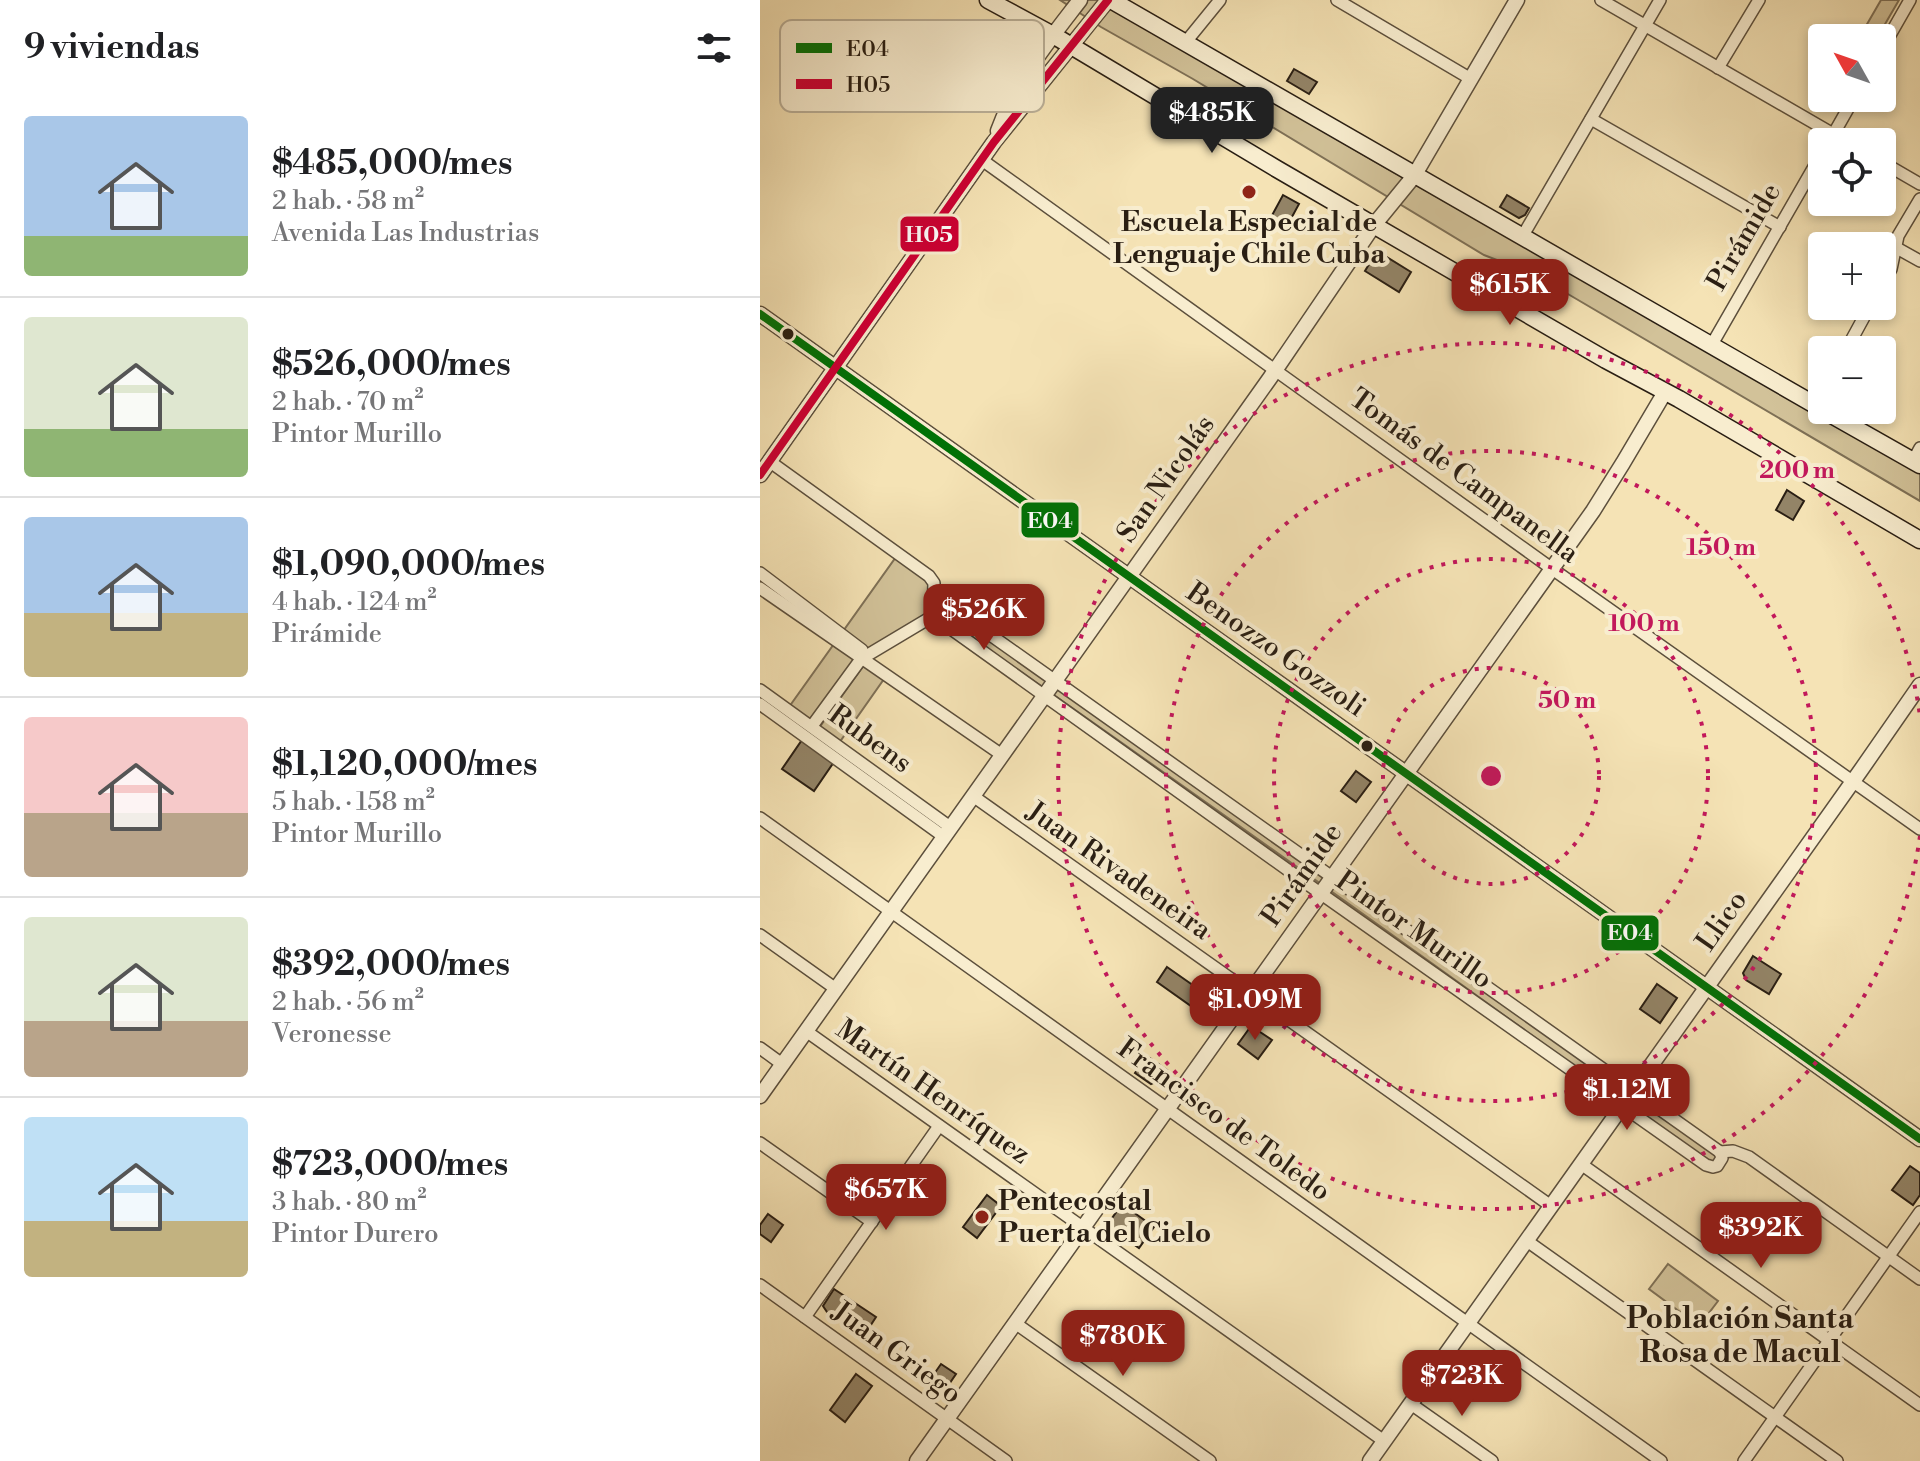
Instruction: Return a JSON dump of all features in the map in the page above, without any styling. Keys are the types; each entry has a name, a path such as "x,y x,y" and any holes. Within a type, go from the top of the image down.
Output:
{"main road":[{"path":"988,0 1025,20"},
{"path":"1110,0 1711,346 1808,398"},
{"path":"1044,30 1374,225 1920,540"},
{"path":"1856,424 1918,458"}],"street":[{"path":"1044,47 1080,0"},
{"path":"1044,81 1110,0"},
{"path":"1185,43 1220,0"},
{"path":"1337,0 1471,79"},
{"name":"San Nicolás","path":"760,1096 1276,370 1374,225 1414,176 1517,0"},
{"path":"1601,0 1815,128"},
{"path":"1522,237 1660,0"},
{"path":"1718,68 1759,0"},
{"path":"1896,24 1910,0"},
{"path":"994,142 1007,112"},
{"path":"760,475 994,142 1019,112"},
{"path":"1591,119 1780,227"},
{"name":"Tomás de Campanella","path":"982,160 1920,829"},
{"path":"1896,170 1920,184"},
{"name":"Pirámide","path":"1711,346 1808,178"},
{"path":"1896,243 1920,199"},
{"path":"1896,248 1920,261"},
{"name":"Benozzo Gozzoli","path":"760,314 1920,1139"},
{"name":"Pirámide","path":"917,1461 1610,485 1665,392"},
{"name":"Pintor Murillo","path":"769,461 929,576 934,583 934,595 1720,1152 1720,1164 1709,1167 1622,1107 933,616"},
{"path":"760,573 864,656"},
{"path":"760,588 864,656 1002,755"},
{"path":"812,726 864,656 933,616 934,595"},
{"name":"Llico","path":"1370,1461 1920,685"},
{"name":"Rubens","path":"760,690 812,726 947,832"},
{"name":"Rubens","path":"760,704 947,832"},
{"name":"Juan Rivadeneira","path":"973,796 1551,1206"},
{"name":"Francisco de Toledo","path":"760,818 1661,1461"},
{"path":"760,935 836,989"},
{"name":"Martín Henríquez","path":"806,1031 1384,1441"},
{"path":"760,1048 782,1064"},
{"path":"805,1317 939,1126"},
{"path":"760,1143 872,1222"},
{"name":"Pintor Murillo","path":"1720,1152 1733,1151 1749,1157 1920,1279"},
{"path":"1581,1164 1920,1405"},
{"path":"1744,1461 1920,1212"},
{"path":"1527,1241 1837,1461"},
{"name":"Juan Griego","path":"760,1285 1006,1461"},
{"path":"1015,1323 1210,1461"},
{"path":"1411,1404 1492,1461"}],"shaded area":[{"path":"1060,0 1101,0 1372,160 1808,408 1808,424 1836,424 1920,472 1920,501 1533,274 1484,255"},
{"path":"1881,0 1899,0 1885,24 1867,24"},
{"path":"896,557 929,582 930,615 861,653 812,723 789,707"},
{"path":"938,607 1140,745 1717,1157 1713,1162 1707,1162 1324,886 937,614"},
{"path":"864,665 884,679 839,743 819,728"},
{"path":"1668,1264 1718,1301 1699,1326 1649,1289"}],"building":[{"path":"1294,69 1317,82 1309,94 1287,81"},
{"path":"1283,195 1299,204 1286,228 1270,219"},
{"path":"1507,195 1529,208 1525,215 1519,218 1500,207"},
{"path":"1377,251 1411,272 1399,292 1365,271"},
{"path":"1787,490 1804,501 1793,520 1776,510"},
{"path":"804,737 836,759 814,791 782,769"},
{"path":"1356,771 1371,782 1356,802 1341,791"},
{"path":"1753,956 1781,974 1769,994 1746,980 1743,973"},
{"path":"1167,967 1204,993 1204,1002 1198,1011 1157,982"},
{"path":"1657,984 1677,998 1660,1023 1640,1009"},
{"path":"1251,1026 1272,1040 1258,1059 1238,1044"},
{"path":"1147,1056 1167,1070 1160,1080 1151,1084 1135,1073"},
{"path":"1910,1166 1920,1173 1920,1195 1913,1205 1892,1190"},
{"name":"Pentecostal Puerta del Cielo","path":"987,1195 1001,1206 977,1238 963,1227"},
{"path":"1122,1204 1154,1227 1139,1248 1112,1229 1110,1221"},
{"path":"768,1214 783,1225 771,1242 760,1234 760,1225"},
{"path":"834,1289 876,1317 863,1337 823,1306"},
{"path":"941,1364 956,1374 945,1390 937,1392 927,1384"},
{"path":"856,1374 872,1386 845,1422 830,1410"}],"transit line":[{"name":"H05","path":"1044,80 1108,0"},
{"name":"H05","path":"760,475 1018,112"},
{"name":"E04","path":"760,314 1920,1139"}],"place":[{"name":"Escuela Especial de Lenguaje Chile Cuba","path":"1249,192"},
{"name":"Pentecostal Puerta del Cielo","path":"982,1217"}],"district":[{"name":"Población Santa Rosa de Macul","path":"1740,1336"}]}
